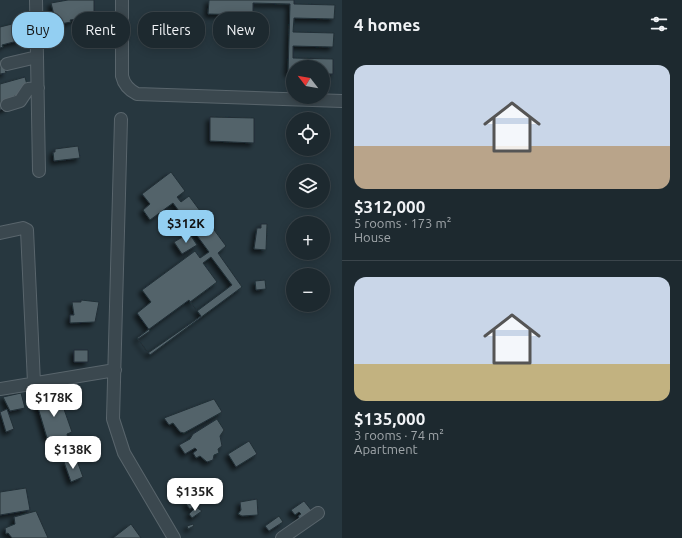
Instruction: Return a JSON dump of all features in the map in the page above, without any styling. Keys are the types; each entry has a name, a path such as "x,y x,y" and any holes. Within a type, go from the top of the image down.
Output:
{"street":[{"path":"36,0 36,12"},
{"path":"122,0 122,76 123,82 131,91 137,94 342,101"},
{"path":"37,48 39,171"},
{"path":"7,64 37,57"},
{"path":"7,105 20,101 28,89 38,88"},
{"path":"120,119 113,419 124,453 174,538"},
{"path":"0,233 23,228 27,230 34,383"},
{"path":"0,388 115,370"},
{"path":"282,538 318,512"}],"building":[{"path":"68,0 94,0 94,12 72,12 71,22 64,23 64,12 53,12 51,3"},
{"path":"209,0 294,0 294,4 335,5 334,19 294,18 293,32 334,33 333,47 293,46 293,58 333,59 333,74 330,74 330,60 288,60 290,4 253,3 253,12 213,12 213,14 208,14"},
{"path":"12,24 12,42 2,45 3,47 0,48 0,27"},
{"path":"2,59 6,73 0,74 0,60"},
{"path":"25,77 27,85 21,94 14,96 15,99 7,108 0,110 0,84"},
{"path":"210,117 254,118 254,143 210,141"},
{"path":"78,146 80,158 54,161 53,152 55,152 55,149"},
{"path":"171,172 185,191 177,197 181,202 189,196 226,246 218,253 242,287 150,355 138,339 150,331 137,313 151,302 142,290 195,251 200,258 209,252 173,203 150,220 143,210 150,204 142,194","holes":["211,257 232,285 197,311 190,302 217,282 203,263"]},
{"path":"261,224 267,224 266,250 254,249 257,228 261,228"},
{"path":"189,233 197,245 182,254 174,242"},
{"path":"265,280 266,289 256,290 255,281"},
{"path":"81,300 99,302 95,322 70,323 70,315 74,315 72,302 81,302"},
{"path":"189,300 201,316 148,353 137,338"},
{"path":"74,350 88,350 88,362 74,362"},
{"path":"58,392 72,432 67,434 68,439 54,443 53,438 47,438 36,401"},
{"path":"21,393 25,408 10,411 3,397"},
{"path":"214,399 222,412 184,433 180,432 173,423 169,425 164,418"},
{"path":"7,409 14,429 6,432 0,412"},
{"path":"217,419 224,430 220,436 222,446 218,449 219,453 214,455 213,460 207,462 200,456 196,458 193,453 197,450 195,448 185,454 179,445 190,439 193,434"},
{"path":"249,441 257,454 236,467 228,454"},
{"path":"76,458 83,477 71,482 64,462"},
{"path":"26,488 30,510 0,515 0,492"},
{"path":"257,499 258,515 242,516 238,514 241,510 240,502"},
{"path":"192,500 196,505 190,509 186,504"},
{"path":"304,501 312,511 301,521 298,516 301,514 299,512 295,515 291,510"},
{"path":"196,507 202,511 192,518 189,514"},
{"path":"36,511 48,538 12,538 8,533 6,534 5,528 15,524 14,517"},
{"path":"279,516 283,522 269,531 265,526"},
{"path":"131,524 141,538 113,538"},
{"path":"193,524 194,526 188,529 187,526"}]}
